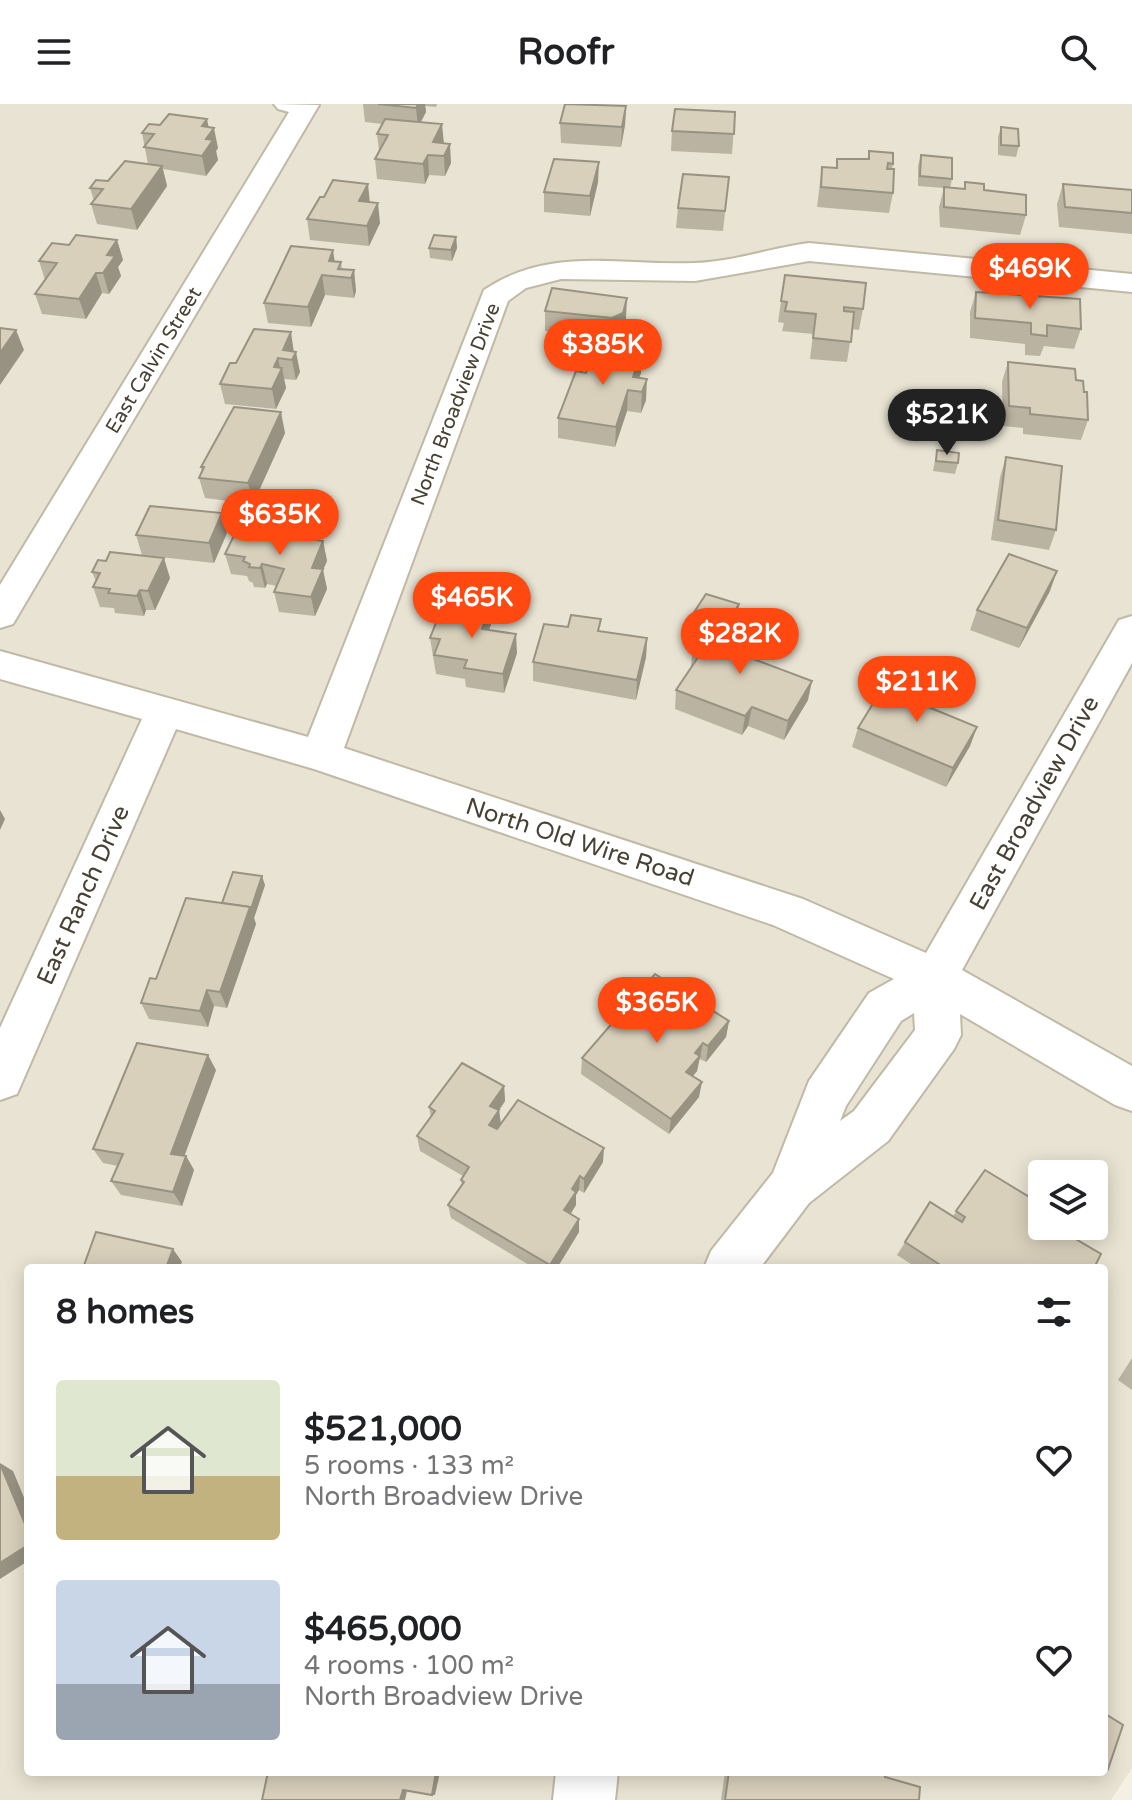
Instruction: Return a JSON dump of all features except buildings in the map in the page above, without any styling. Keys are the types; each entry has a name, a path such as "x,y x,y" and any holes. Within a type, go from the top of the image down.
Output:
{"street":[{"name":"East Calvin Street","path":"0,615 297,105"},
{"name":"North Broadview Drive","path":"321,756 495,296 516,281 550,272 578,270 682,273 719,270 778,255 809,252 1132,283"},
{"name":"East Broadview Drive","path":"732,1264 792,1187 826,1096 885,1007 935,977 1132,629"},
{"name":"North Old Wire Road","path":"0,665 321,756 788,912 935,977 1132,1090"},
{"name":"East Ranch Drive","path":"0,1079 165,711"},
{"path":"584,1800 587,1776"}],"shaded area":[{"path":"0,104 1132,104 1132,1768 1111,1800 0,1800"}]}
